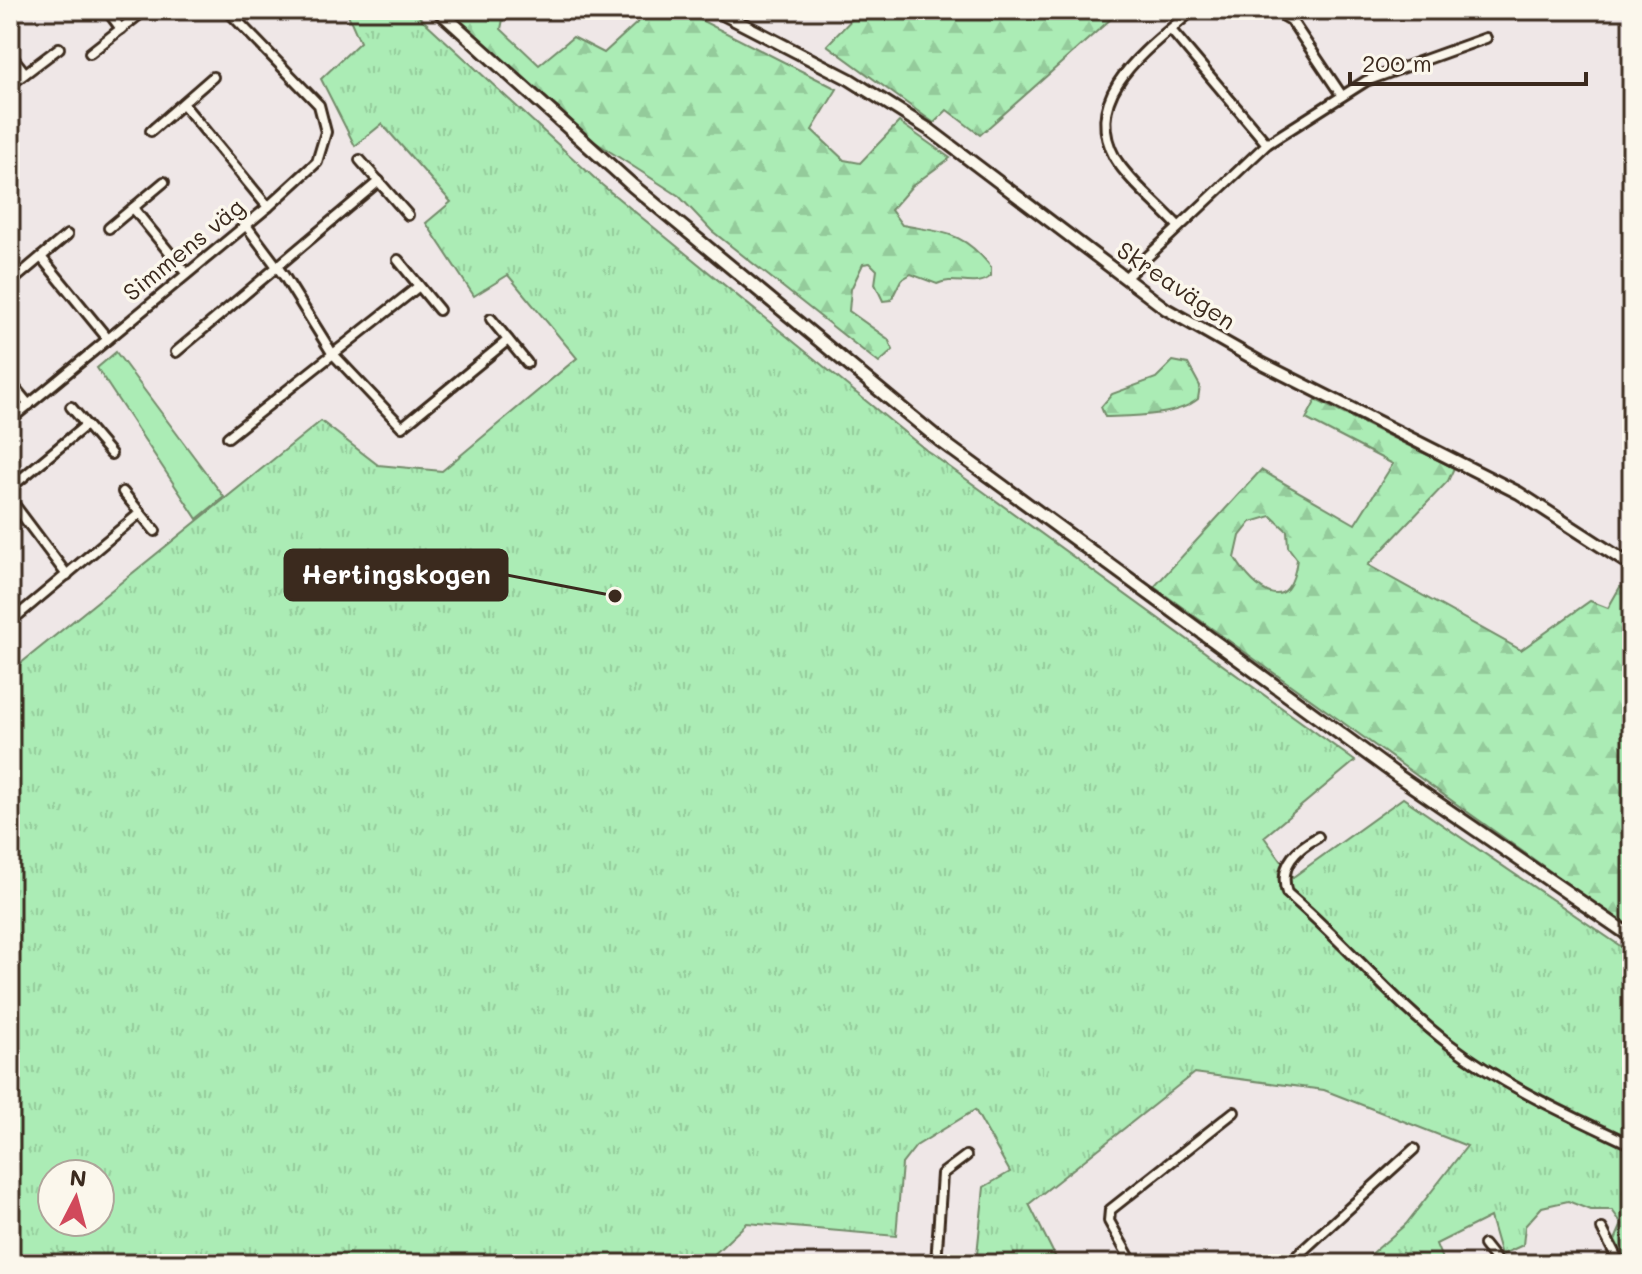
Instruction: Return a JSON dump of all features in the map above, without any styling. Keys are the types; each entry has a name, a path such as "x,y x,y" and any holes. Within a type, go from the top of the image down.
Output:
{"main road":[{"path":"438,10 633,186 941,441 1398,776 1632,937"}],"street":[{"path":"107,10 121,29"},
{"path":"90,53 145,10"},
{"name":"Simmens väg","path":"10,420 268,207 317,162 324,147 325,117 304,87 227,10"},
{"name":"Skreavägen","path":"715,10 849,79 919,123 1166,309 1235,349 1519,493 1632,566"},
{"path":"1178,226 1115,159 1106,129 1110,94 1126,67 1193,10"},
{"path":"1274,10 1291,20 1342,96"},
{"path":"1171,30 1267,144"},
{"path":"1125,278 1178,226 1235,178 1267,144 1366,81 1486,38"},
{"path":"10,85 59,48"},
{"path":"10,54 25,73"},
{"path":"151,131 213,77"},
{"path":"183,104 268,207"},
{"path":"360,160 408,215"},
{"path":"176,352 379,181"},
{"path":"109,228 164,182"},
{"path":"133,208 186,273"},
{"path":"245,224 276,265 332,353 402,427 508,340"},
{"path":"10,283 67,235"},
{"path":"41,257 108,339"},
{"path":"398,260 439,310"},
{"path":"228,437 419,286"},
{"path":"491,319 527,363"},
{"path":"10,382 29,405"},
{"path":"71,407 111,454"},
{"path":"10,488 86,425"},
{"path":"123,492 155,531"},
{"path":"10,499 67,575"},
{"path":"10,622 140,513"},
{"path":"1318,837 1299,847 1288,863 1283,882 1287,893 1399,1002 1449,1045 1527,1094 1632,1145"},
{"path":"1133,1264 1109,1221 1110,1210 1234,1112"},
{"path":"1288,1264 1414,1149"},
{"path":"936,1264 942,1174 966,1156"},
{"path":"1602,1229 1620,1264"},
{"path":"1484,1245 1499,1264"}],"green space":[{"path":"346,10 412,10 602,185 926,450 1355,761 1264,837 1293,877 1403,798 1632,954 1632,1264 1628,1264 1615,1240 1622,1224 1612,1210 1590,1210 1568,1201 1542,1207 1525,1226 1523,1245 1501,1255 1490,1217 1436,1244 1444,1264 1360,1264 1406,1224 1467,1146 1324,1090 1194,1073 1029,1204 1059,1264 976,1264 984,1187 1010,1172 975,1110 916,1146 902,1164 896,1236 747,1223 704,1264 10,1264 10,672 321,421 378,465 442,471 577,358 508,275 474,296 426,223 451,202 382,124 355,146 321,79 360,42"},
{"path":"447,10 505,10 501,29 539,65 573,37 604,53 651,10 681,10 837,89 812,130 844,160 860,163 899,122 950,158 912,186 891,210 902,225 942,232 962,240 991,267 991,276 978,282 937,284 911,274 901,280 891,300 883,301 875,284 877,270 870,263 863,264 851,289 849,311 888,339 893,350 879,363 712,231 679,196 592,140"},
{"path":"861,10 1121,10 980,135 947,110 934,123 827,45"},
{"path":"116,352 224,497 197,519 97,368"},
{"path":"1173,361 1188,364 1200,386 1198,399 1166,412 1105,417 1101,407 1112,394 1156,378"},
{"path":"1316,400 1454,468 1448,481 1368,565 1521,650 1590,601 1608,608 1620,587 1632,586 1632,930 1154,587 1261,470 1355,524 1393,464 1306,419","holes":["1271,516 1287,531 1288,547 1297,559 1293,577 1287,589 1280,594 1271,593 1253,581 1235,558 1240,536 1251,522"]}],"place":[{"name":"Hertingskogen","path":"615,596"}]}
